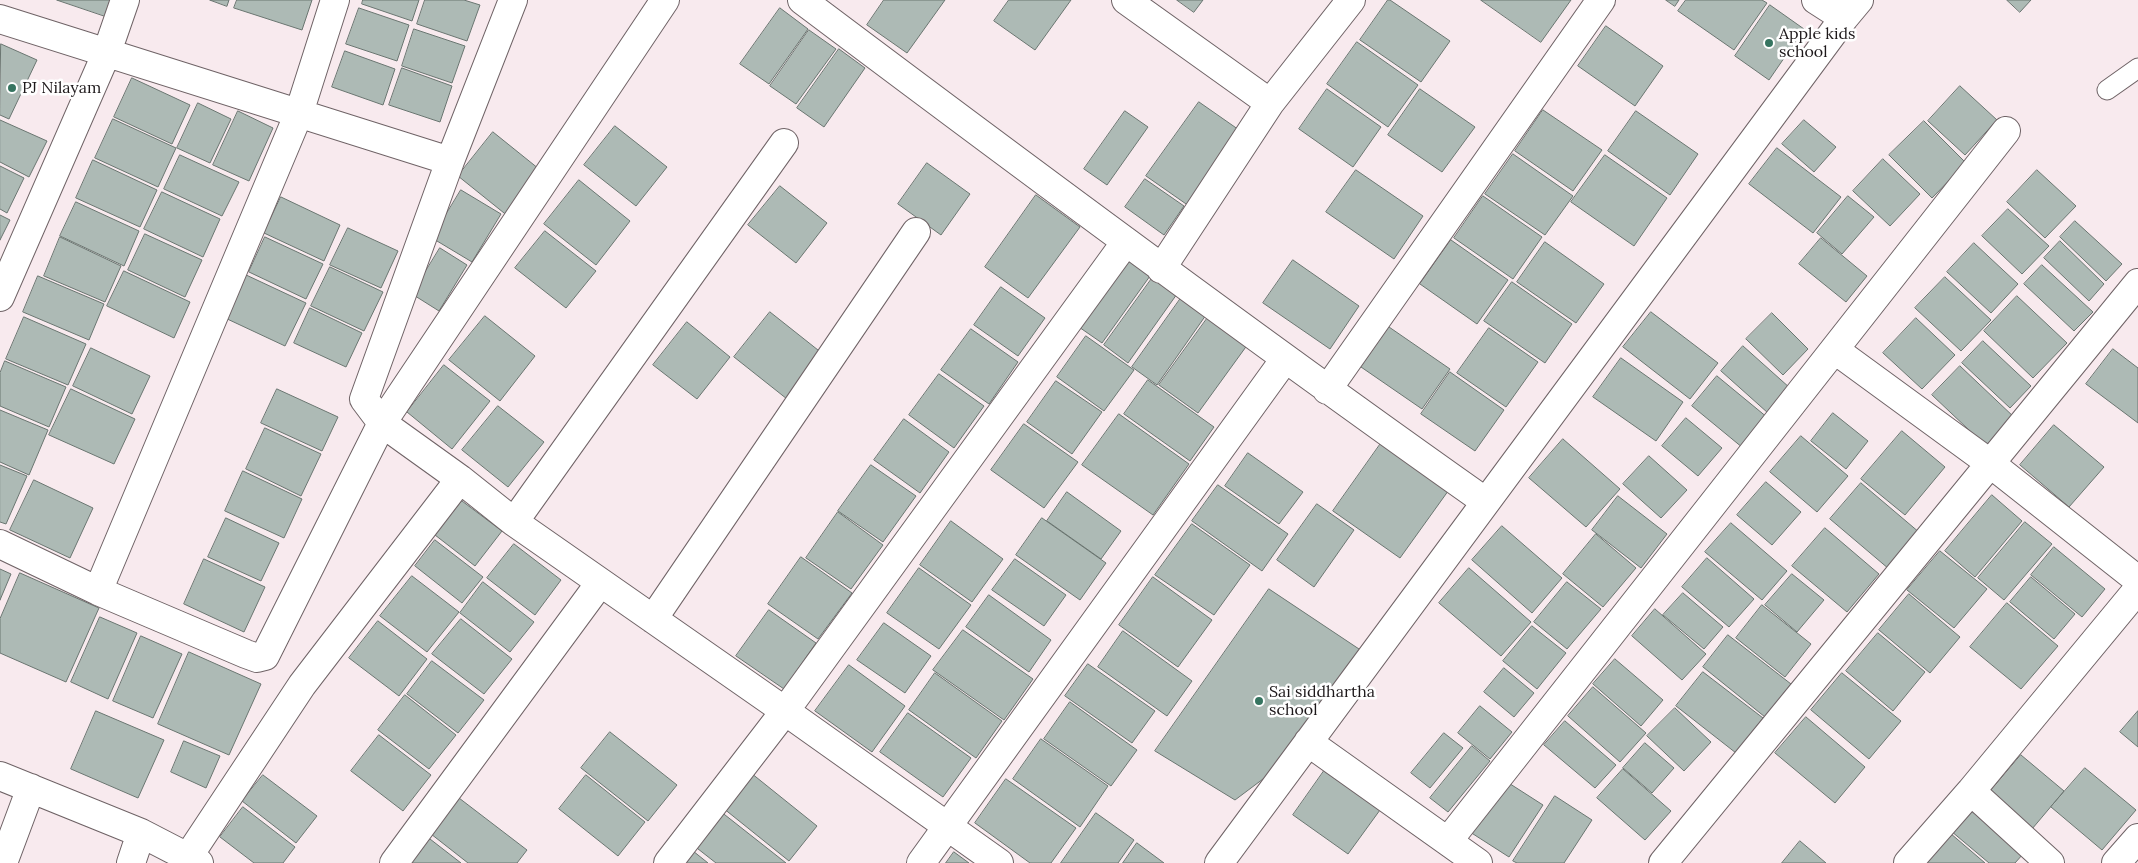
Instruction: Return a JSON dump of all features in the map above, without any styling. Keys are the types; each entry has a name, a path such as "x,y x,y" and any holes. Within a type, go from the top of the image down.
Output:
{"street":[{"path":"0,297 107,52 125,0"},
{"path":"98,591 299,113 335,0"},
{"path":"513,0 450,161 364,399 382,423 460,479 514,522 785,710 999,863"},
{"path":"0,544 98,591 246,654 257,658 265,656 382,423 665,0"},
{"path":"802,0 1125,243 1285,360 1486,502"},
{"path":"1126,0 1270,102"},
{"path":"1162,269 1270,102 1351,0"},
{"path":"1327,390 1601,0"},
{"path":"1219,863 1851,9 1816,0"},
{"path":"0,19 450,161"},
{"path":"1448,841 2006,131"},
{"path":"514,522 784,143"},
{"path":"653,619 916,232"},
{"path":"668,863 785,710 1125,243"},
{"path":"1663,863 2138,282"},
{"path":"1835,350 1991,464 2138,580"},
{"path":"921,863 1285,360"},
{"path":"0,776 141,833 194,860 302,685 460,479"},
{"path":"394,863 600,583"},
{"path":"1908,863 1971,791 2138,589"},
{"path":"1308,742 1448,841 1472,861"},
{"path":"3,863 31,788"},
{"path":"1971,791 2050,863"},
{"path":"131,863 141,833"},
{"path":"2116,863 2138,838"}],"lane":[{"path":"2107,90 2138,68"}],"building":[{"path":"57,0 110,0 105,16"},
{"path":"210,0 229,0 227,6"},
{"path":"237,0 312,0 302,30 234,8"},
{"path":"363,0 419,0 412,21 362,4"},
{"path":"425,0 464,0 480,5 467,41 417,24"},
{"path":"884,0 945,0 907,53 867,25"},
{"path":"1009,0 1071,0 1035,50 994,21"},
{"path":"1177,0 1203,0 1194,12"},
{"path":"1388,0 1450,41 1421,82 1360,40"},
{"path":"1481,0 1571,0 1541,42"},
{"path":"1666,0 1679,0 1675,6"},
{"path":"1686,0 1762,0 1767,3 1734,50 1678,11"},
{"path":"2007,0 2031,0 2020,12"},
{"name":"Apple kids school","path":"1770,5 1804,29 1769,80 1735,56"},
{"path":"359,8 409,25 397,61 346,44"},
{"path":"780,8 808,29 769,84 740,64"},
{"path":"1606,26 1663,66 1635,106 1578,66"},
{"path":"414,29 465,46 452,83 402,66"},
{"path":"809,30 836,49 796,104 770,86"},
{"path":"1357,42 1418,85 1388,127 1327,84"},
{"name":"PJ Nilayam","path":"1,44 37,60 9,119 0,115"},
{"path":"839,49 865,68 824,127 797,108"},
{"path":"345,51 395,69 383,105 332,87"},
{"path":"402,68 452,86 440,122 389,105"},
{"path":"132,78 190,105 172,144 114,117"},
{"path":"1960,86 1997,120 1965,155 1928,121"},
{"path":"1327,89 1381,127 1353,167 1299,129"},
{"path":"1420,89 1475,127 1442,172 1388,135"},
{"path":"1199,102 1242,132 1189,206 1146,176"},
{"path":"198,103 231,119 210,163 177,148"},
{"path":"1543,110 1602,150 1573,191 1515,151"},
{"path":"238,111 273,128 249,181 213,165"},
{"path":"1125,111 1148,127 1107,185 1084,169"},
{"path":"1636,111 1698,154 1670,195 1608,151"},
{"path":"113,119 176,148 158,187 95,158"},
{"path":"0,120 47,141 29,177 0,162"},
{"path":"1804,120 1836,147 1814,172 1782,144"},
{"path":"1924,121 1966,163 1932,198 1889,155"},
{"path":"615,126 667,167 636,206 584,165"},
{"path":"493,132 544,173 509,217 458,176"},
{"path":"1777,148 1841,197 1813,233 1749,184"},
{"path":"1513,154 1573,196 1545,235 1485,194"},
{"path":"180,155 239,182 222,216 164,189"},
{"path":"1605,155 1667,198 1634,246 1571,202"},
{"path":"1883,159 1920,194 1890,226 1853,191"},
{"path":"93,160 157,190 140,227 76,198"},
{"path":"927,163 970,194 941,235 898,204"},
{"path":"0,166 24,178 7,213 0,209"},
{"path":"1356,170 1423,216 1394,259 1326,212"},
{"path":"2037,170 2076,206 2045,238 2007,202"},
{"path":"1145,179 1184,206 1164,235 1125,207"},
{"path":"579,180 630,221 596,265 544,224"},
{"path":"780,186 827,223 796,263 748,225"},
{"path":"461,190 501,214 472,262 432,238"},
{"path":"162,192 220,219 203,257 144,229"},
{"path":"1036,195 1080,227 1028,298 985,267"},
{"path":"1483,196 1542,237 1513,279 1454,238"},
{"path":"1848,196 1874,217 1842,254 1817,233"},
{"path":"281,197 340,225 324,261 264,233"},
{"path":"76,202 139,231 124,266 60,236"},
{"path":"2008,209 2049,246 2022,274 1982,236"},
{"path":"0,215 10,220 0,240"},
{"path":"2075,221 2122,264 2106,281 2060,237"},
{"path":"348,228 398,251 381,288 330,265"},
{"path":"545,231 596,271 566,308 515,268"},
{"path":"145,234 202,260 185,297 128,270"},
{"path":"60,237 121,266 105,302 44,276"},
{"path":"265,237 323,264 306,299 249,272"},
{"path":"1821,238 1867,276 1846,302 1799,264"},
{"path":"1451,240 1508,280 1477,324 1420,284"},
{"path":"2060,241 2104,284 2089,301 2044,258"},
{"path":"1545,242 1604,284 1576,323 1517,282"},
{"path":"1974,243 2018,284 1991,313 1947,272"},
{"path":"440,248 467,265 439,311 412,294"},
{"path":"1124,258 1150,276 1102,343 1076,325"},
{"path":"1293,260 1359,306 1330,349 1263,303"},
{"path":"2042,265 2093,312 2074,331 2024,284"},
{"path":"330,267 383,292 364,331 311,306"},
{"path":"124,271 190,302 174,338 107,306"},
{"path":"244,274 306,303 285,346 223,317"},
{"path":"38,276 104,304 89,340 23,312"},
{"path":"1153,277 1177,294 1128,363 1104,345"},
{"path":"1945,277 1991,320 1961,351 1915,308"},
{"path":"1512,282 1572,324 1545,363 1484,321"},
{"path":"1001,287 1045,318 1018,356 974,325"},
{"path":"2017,296 2067,343 2033,378 1984,331"},
{"path":"1181,298 1206,315 1157,385 1132,367"},
{"path":"310,308 362,333 346,367 294,343"},
{"path":"770,312 823,354 787,399 734,357"},
{"path":"1651,312 1718,363 1690,399 1623,347"},
{"path":"1772,313 1808,349 1783,375 1746,339"},
{"path":"485,316 535,356 500,401 449,360"},
{"path":"1209,316 1248,344 1198,413 1159,385"},
{"path":"24,317 86,344 68,385 6,359"},
{"path":"1916,318 1955,355 1922,389 1883,353"},
{"path":"687,322 730,357 697,399 653,365"},
{"path":"1389,327 1450,369 1422,409 1361,367"},
{"path":"1489,328 1538,362 1506,407 1457,373"},
{"path":"971,329 1018,362 989,404 941,370"},
{"path":"1086,336 1134,370 1104,411 1057,377"},
{"path":"1983,341 2031,386 2010,408 1962,363"},
{"path":"1743,346 1790,388 1768,413 1721,371"},
{"path":"91,348 150,376 132,414 73,386"},
{"path":"2113,349 2138,368 2138,423 2086,384"},
{"path":"1621,358 1683,402 1656,441 1593,397"},
{"path":"5,361 66,387 49,427 0,406 0,373"},
{"path":"444,365 490,401 452,449 407,412"},
{"path":"1960,366 2015,418 1987,447 1932,395"},
{"path":"1450,372 1504,410 1475,451 1421,414"},
{"path":"939,374 984,406 954,448 909,415"},
{"path":"1717,376 1768,418 1743,448 1692,406"},
{"path":"1148,380 1214,427 1190,461 1124,414"},
{"path":"1056,381 1102,412 1072,454 1027,422"},
{"path":"71,389 135,419 114,464 49,435"},
{"path":"277,389 338,417 322,451 261,423"},
{"path":"498,406 544,442 508,487 462,450"},
{"path":"0,410 48,430 29,475 0,462"},
{"path":"1833,413 1868,441 1846,469 1811,441"},
{"path":"1119,414 1189,464 1153,515 1082,465"},
{"path":"1686,418 1722,448 1698,476 1662,446"},
{"path":"904,419 949,452 920,493 874,460"},
{"path":"1024,424 1078,462 1044,508 991,470"},
{"path":"2054,425 2104,467 2069,507 2020,465"},
{"path":"265,428 321,454 301,496 246,469"},
{"path":"1902,431 1945,467 1905,515 1861,479"},
{"path":"1801,436 1848,476 1817,512 1770,472"},
{"path":"1384,439 1451,487 1400,558 1333,511"},
{"path":"1563,439 1620,489 1586,527 1529,478"},
{"path":"1248,453 1303,492 1279,524 1225,486"},
{"path":"1649,456 1687,490 1661,518 1623,484"},
{"path":"0,465 27,476 6,524 0,522"},
{"path":"871,465 916,496 883,542 838,511"},
{"path":"243,471 302,499 284,538 225,511"},
{"path":"34,480 93,508 70,558 10,530"},
{"path":"1766,482 1801,512 1772,545 1737,515"},
{"path":"1861,483 1920,533 1889,569 1830,519"},
{"path":"1218,485 1288,534 1262,571 1192,521"},
{"path":"1067,492 1121,531 1101,559 1047,521"},
{"path":"1992,495 2022,521 1975,577 1945,551"},
{"path":"1618,496 1667,534 1641,568 1592,530"},
{"path":"462,501 502,531 475,566 435,535"},
{"path":"1317,504 1354,530 1314,587 1277,560"},
{"path":"838,512 883,545 851,589 806,558"},
{"path":"226,518 279,543 261,581 208,557"},
{"path":"1042,518 1106,563 1080,600 1016,555"},
{"path":"951,521 1003,559 972,602 920,565"},
{"path":"2025,522 2052,544 2004,600 1978,578"},
{"path":"1731,523 1787,571 1762,600 1705,552"},
{"path":"1192,524 1250,565 1214,615 1155,575"},
{"path":"1502,526 1562,578 1532,613 1472,560"},
{"path":"1825,528 1879,574 1847,612 1792,566"},
{"path":"1596,534 1636,568 1603,607 1563,574"},
{"path":"435,540 483,577 462,603 415,566"},
{"path":"514,544 561,580 535,615 487,578"},
{"path":"2054,547 2105,589 2082,617 2031,575"},
{"path":"1940,551 1987,589 1954,628 1907,590"},
{"path":"801,557 852,593 818,639 768,604"},
{"path":"1707,558 1754,599 1729,627 1682,587"},
{"path":"204,559 265,587 244,632 184,604"},
{"path":"1015,559 1066,595 1044,626 992,590"},
{"path":"919,568 971,605 939,649 887,613"},
{"path":"1469,568 1531,622 1501,656 1439,603"},
{"path":"0,569 11,574 0,600"},
{"path":"20,573 99,608 66,682 0,653 0,619"},
{"path":"1792,574 1824,600 1797,632 1765,605"},
{"path":"412,576 459,612 427,652 380,616"},
{"path":"1153,577 1212,620 1178,667 1119,625"},
{"path":"2031,577 2075,614 2054,639 2010,602"},
{"path":"483,582 534,622 510,652 460,613"},
{"path":"1567,582 1601,609 1567,649 1534,622"},
{"name":"Sai siddhartha school","path":"1269,589 1362,651 1283,764 1235,800 1155,751"},
{"path":"1683,593 1723,627 1704,649 1663,615"},
{"path":"1909,594 1960,637 1930,673 1879,630"},
{"path":"989,595 1051,640 1029,672 966,627"},
{"path":"2007,603 2058,646 2021,689 1970,647"},
{"path":"1762,605 1811,644 1785,677 1736,638"},
{"path":"1655,609 1706,654 1682,680 1632,636"},
{"path":"769,610 816,643 784,689 736,656"},
{"path":"100,617 137,633 108,699 71,682"},
{"path":"461,619 512,659 484,694 432,654"},
{"path":"378,621 427,659 399,696 349,658"},
{"path":"884,623 931,656 905,693 857,660"},
{"path":"1532,626 1566,653 1537,689 1503,661"},
{"path":"963,630 1033,679 1004,720 933,670"},
{"path":"1123,631 1192,681 1167,716 1098,667"},
{"path":"1878,633 1925,672 1893,711 1846,671"},
{"path":"1728,635 1791,684 1765,717 1703,667"},
{"path":"141,636 182,654 153,718 113,701"},
{"path":"189,652 261,684 229,755 158,724"},
{"path":"1615,659 1663,700 1641,726 1593,684"},
{"path":"432,661 484,700 458,733 407,694"},
{"path":"1088,664 1155,711 1132,743 1065,696"},
{"path":"849,665 905,706 872,752 815,711"},
{"path":"1504,668 1534,693 1514,717 1484,692"},
{"path":"1703,672 1763,718 1736,753 1676,706"},
{"path":"935,673 1002,721 976,758 909,710"},
{"path":"1842,673 1901,721 1869,759 1811,710"},
{"path":"1593,687 1646,733 1620,762 1568,716"},
{"path":"405,695 456,735 429,769 378,730"},
{"path":"1070,702 1137,750 1111,786 1044,739"},
{"path":"1480,706 1512,732 1490,759 1458,733"},
{"path":"1675,708 1711,742 1684,771 1647,736"},
{"path":"96,711 164,740 138,798 71,769"},
{"path":"2138,711 2138,747 2120,732"},
{"path":"908,713 971,758 943,797 880,752"},
{"path":"1806,717 1865,767 1835,803 1775,753"},
{"path":"1565,721 1616,765 1595,788 1544,745"},
{"path":"610,732 677,785 648,821 581,768"},
{"path":"1444,733 1463,748 1430,788 1411,773"},
{"path":"379,735 431,775 403,811 351,771"},
{"path":"1041,739 1108,786 1080,827 1013,779"},
{"path":"184,741 220,756 206,788 171,772"},
{"path":"1645,743 1674,768 1652,793 1623,768"},
{"path":"1472,746 1490,761 1448,812 1430,798"},
{"path":"2021,755 2064,791 2032,829 1989,793"},
{"path":"2085,768 2136,810 2102,850 2051,807"},
{"path":"1623,769 1671,811 1645,840 1597,798"},
{"path":"1324,771 1380,810 1348,854 1293,815"},
{"path":"751,773 817,826 789,861 723,808"},
{"path":"263,775 317,816 296,843 242,801"},
{"path":"586,775 645,822 618,856 559,809"},
{"path":"1006,779 1076,828 1051,863 1030,863 975,823"},
{"path":"1504,780 1543,805 1509,857 1470,832"},
{"path":"1555,796 1592,820 1564,863 1517,863 1513,861"},
{"path":"459,798 527,850 517,863 468,863 431,834"},
{"path":"243,807 295,847 283,863 254,863 220,837"},
{"path":"1969,809 2023,854 2015,863 1989,863 1951,831"},
{"path":"720,811 786,863 716,863 693,845"},
{"path":"1096,813 1134,840 1118,863 1061,863"},
{"path":"1950,833 1985,863 1924,863"},
{"path":"430,839 461,863 411,863"},
{"path":"1800,841 1826,863 1782,863"},
{"path":"1137,843 1164,863 1123,863"},
{"path":"693,851 708,863 683,863"},
{"path":"954,852 969,863 946,863"}],"place":[{"name":"Apple kids school","path":"1769,43"},
{"name":"PJ Nilayam","path":"12,88"},
{"name":"Sai siddhartha school","path":"1259,701"}]}
